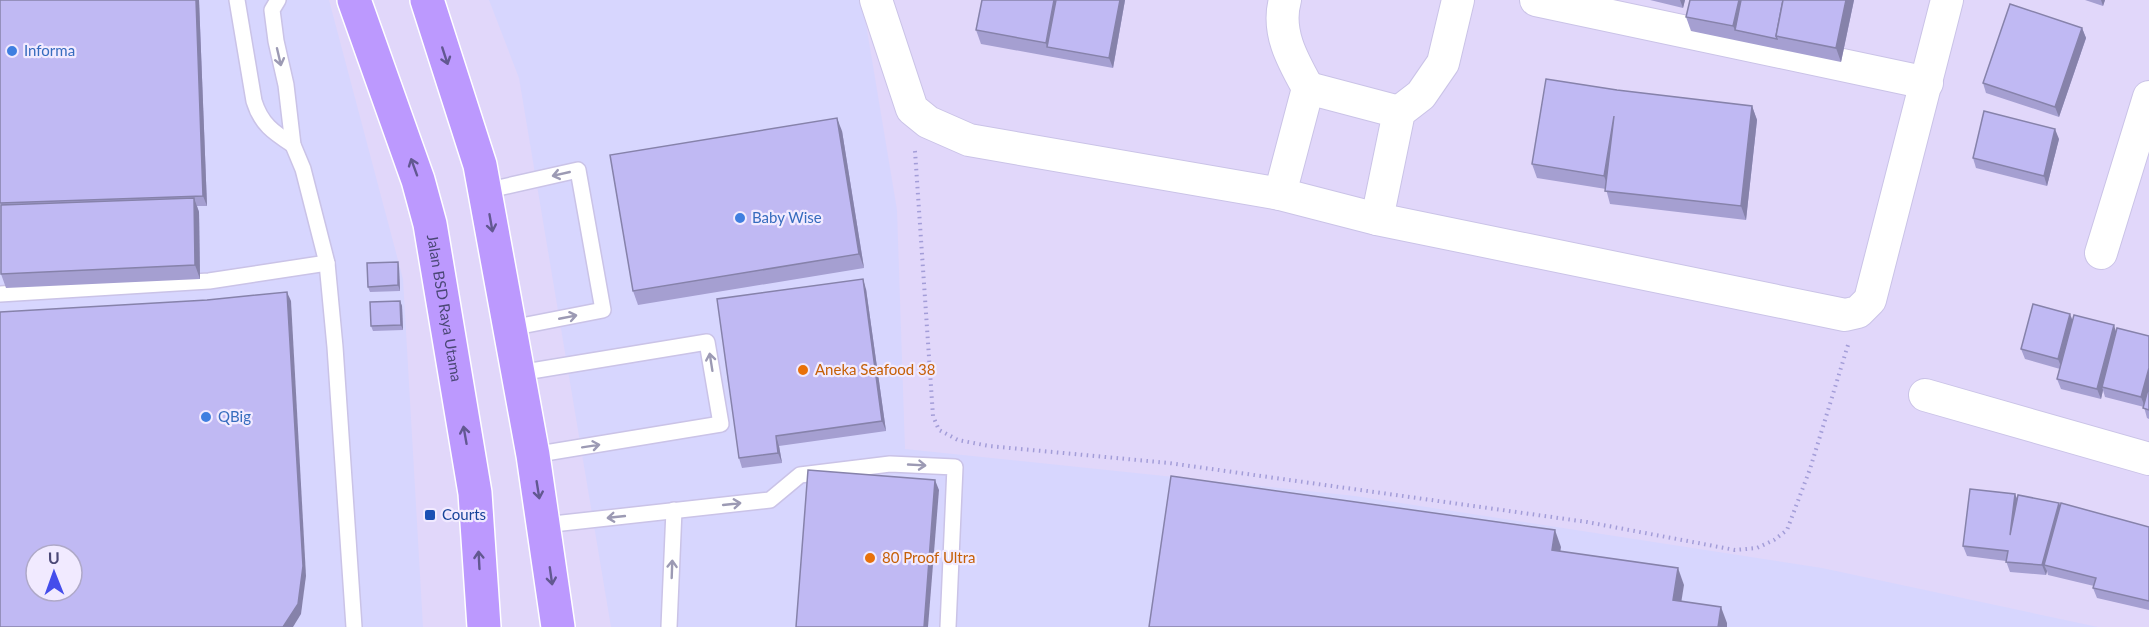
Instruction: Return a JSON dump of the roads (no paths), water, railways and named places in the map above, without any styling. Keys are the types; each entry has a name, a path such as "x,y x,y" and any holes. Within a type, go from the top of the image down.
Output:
{"main road":[{"name":"Jalan BSD Raya Utama","path":"354,0 418,180 430,224 475,493 482,624"},
{"path":"427,0 480,165 533,455 558,627"}],"street":[{"path":"876,0 912,109 928,122 969,140 1280,194 1377,219 1845,315 1858,312 1870,300 1947,0"},
{"path":"1280,194 1308,88 1290,54 1282,23 1285,0"},
{"path":"1377,219 1399,112 1421,95 1443,63 1458,0"},
{"path":"1536,0 1927,83"},
{"path":"1308,88 1399,112"},
{"path":"2101,253 2141,151 2149,97"},
{"path":"1925,395 2149,459"}],"lane":[{"path":"237,0 254,101 259,116 273,131 293,145"},
{"path":"278,0 272,10 286,85 293,145 303,170 327,263 354,627"},
{"path":"485,191 578,170 603,310 510,328"},
{"path":"0,294 209,280 327,263"},
{"path":"519,373 707,342 721,424 533,455"},
{"path":"544,525 771,500 800,475 890,464 955,467 948,627"},
{"path":"669,627 674,510"}],"place":[{"name":"Informa","path":"12,51"},
{"name":"Baby Wise","path":"740,218"},
{"name":"Aneka Seafood 38","path":"803,370"},
{"name":"QBig","path":"206,417"},
{"name":"Courts","path":"430,515"},
{"name":"80 Proof Ultra","path":"870,558"}]}
